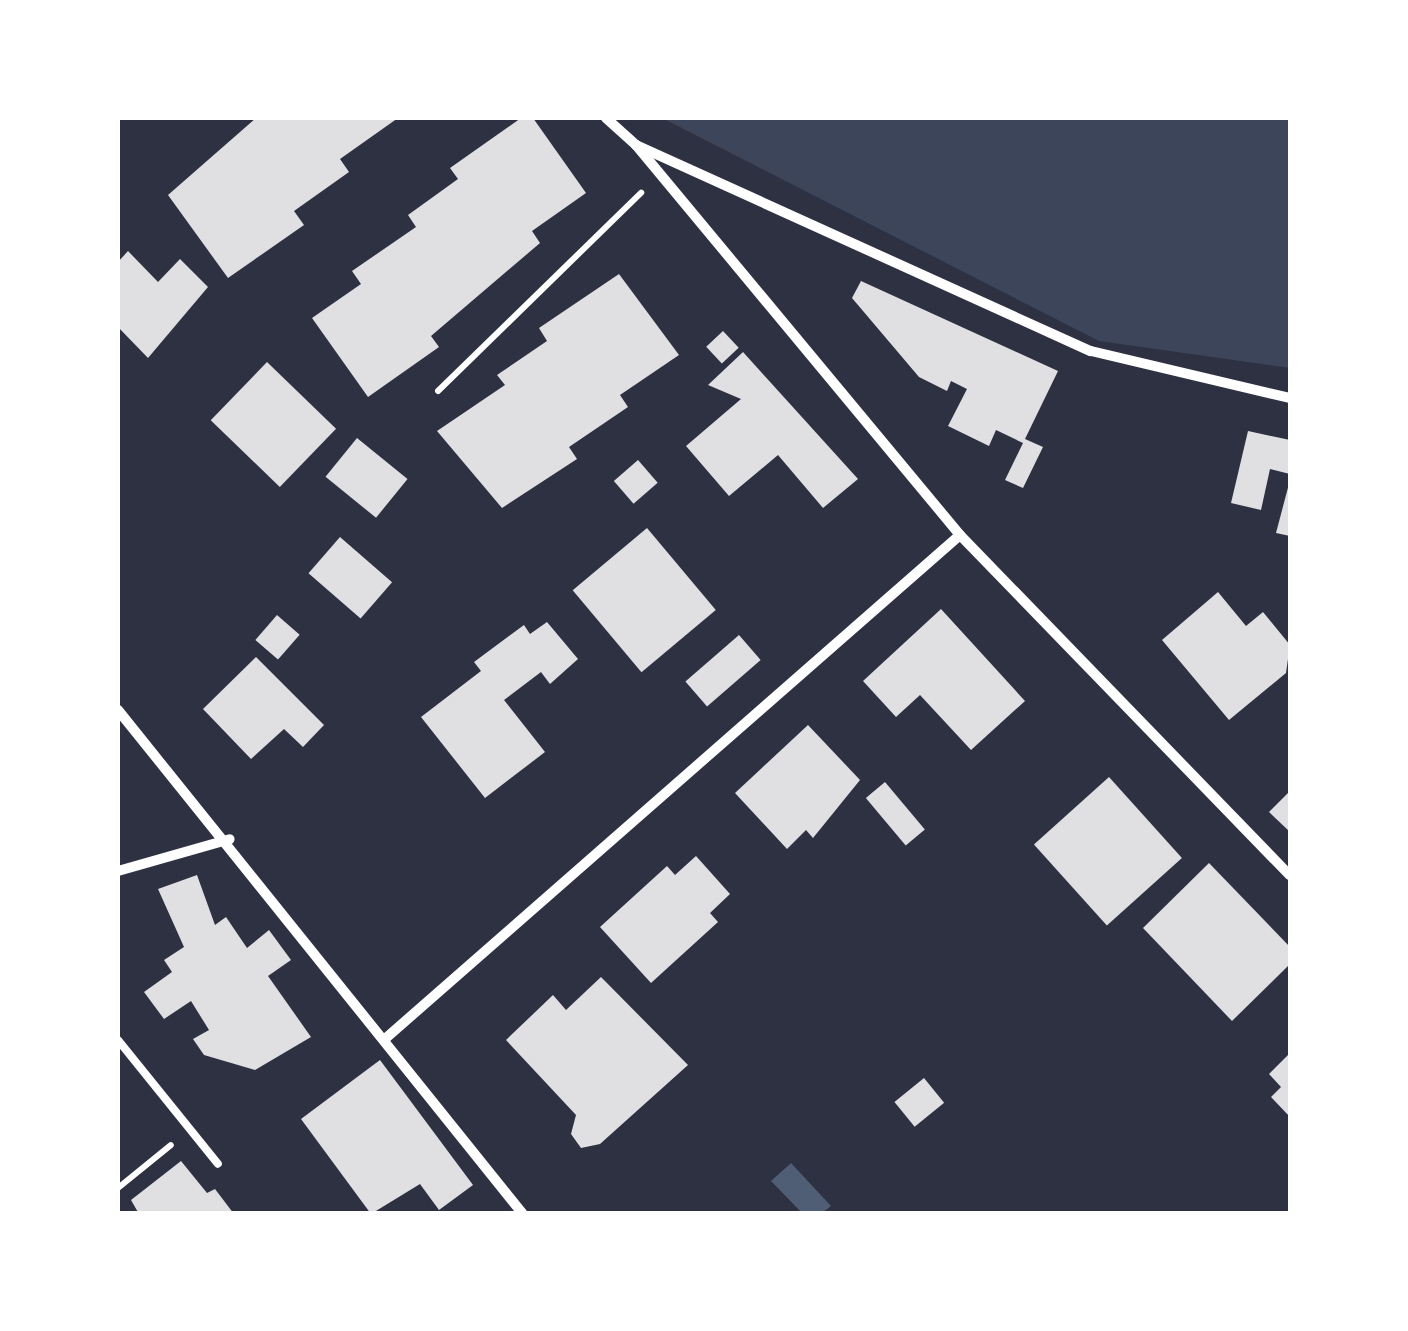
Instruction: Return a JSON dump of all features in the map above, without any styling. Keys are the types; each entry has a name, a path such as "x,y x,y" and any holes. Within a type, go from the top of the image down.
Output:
{"street":[{"path":"606,118 636,145 960,535 1290,875"},
{"path":"636,145 1091,351 1290,398"},
{"path":"386,1038 960,535"},
{"path":"118,710 230,839 524,1214"},
{"path":"118,871 230,839"}],"lane":[{"path":"118,1040 218,1164"}],"path":[{"path":"438,391 650,184"},
{"path":"118,1188 190,1130"}],"shaded area":[{"path":"662,118 1290,118 1290,368 1099,341"},
{"path":"791,1163 831,1206 822,1213 802,1213 771,1181"}],"building":[{"path":"256,118 398,118 340,159 349,172 294,211 304,225 228,278 168,195"},
{"path":"521,118 533,118 586,193 532,231 540,243 431,336 439,347 368,397 312,318 361,284 352,271 416,227 408,215 458,179 450,168"},
{"path":"128,251 158,282 180,259 208,287 148,358 118,327 118,262"},
{"path":"619,274 679,355 620,395 628,407 569,447 577,459 502,508 437,431 505,385 497,375 547,341 539,328"},
{"path":"861,281 1058,371 1025,439 1043,447 1023,488 1005,480 1023,443 996,430 989,446 948,426 967,389 951,381 947,391 919,377 852,298"},
{"path":"723,331 739,348 722,364 706,347"},
{"path":"743,352 858,479 823,508 778,455 729,496 686,446 741,399 708,385"},
{"path":"267,362 336,429 280,487 211,420"},
{"path":"1248,431 1290,440 1290,474 1270,469 1261,510 1231,503"},
{"path":"357,438 408,479 376,518 326,477"},
{"path":"638,460 658,483 634,504 614,481"},
{"path":"1290,480 1290,536 1276,533"},
{"path":"647,528 716,610 641,672 573,590"},
{"path":"340,537 392,582 361,618 309,573"},
{"path":"1218,592 1246,626 1263,612 1290,645 1286,673 1229,720 1162,640"},
{"path":"941,609 1025,701 971,750 920,695 896,717 863,681"},
{"path":"277,615 300,635 278,660 255,640"},
{"path":"547,622 578,659 550,684 541,672 504,700 545,752 485,798 421,717 481,671 474,662 524,625 530,634"},
{"path":"739,635 761,660 707,706 685,682"},
{"path":"256,657 324,725 303,747 284,729 251,759 203,709"},
{"path":"808,725 860,780 813,838 806,830 787,849 735,793"},
{"path":"1109,777 1182,858 1107,926 1034,845"},
{"path":"885,782 925,829 906,846 866,798"},
{"path":"1290,791 1290,832 1269,812"},
{"path":"696,856 730,894 710,913 718,922 651,983 600,927 667,866 675,875"},
{"path":"1209,863 1290,947 1290,964 1232,1021 1143,928"},
{"path":"197,875 215,925 226,917 247,948 269,930 291,960 268,976 311,1037 255,1070 204,1055 193,1039 209,1030 191,1001 164,1019 144,992 172,972 164,960 184,947 158,889"},
{"path":"601,977 688,1065 600,1144 581,1148 571,1134 576,1115 506,1040 553,995 566,1010"},
{"path":"1290,1053 1290,1117 1271,1097 1281,1087 1269,1074"},
{"path":"380,1060 473,1185 439,1210 420,1184 371,1214 301,1119"},
{"path":"924,1078 944,1103 915,1127 894,1102"},
{"path":"181,1161 207,1193 215,1189 234,1214 139,1214 131,1200"}]}
